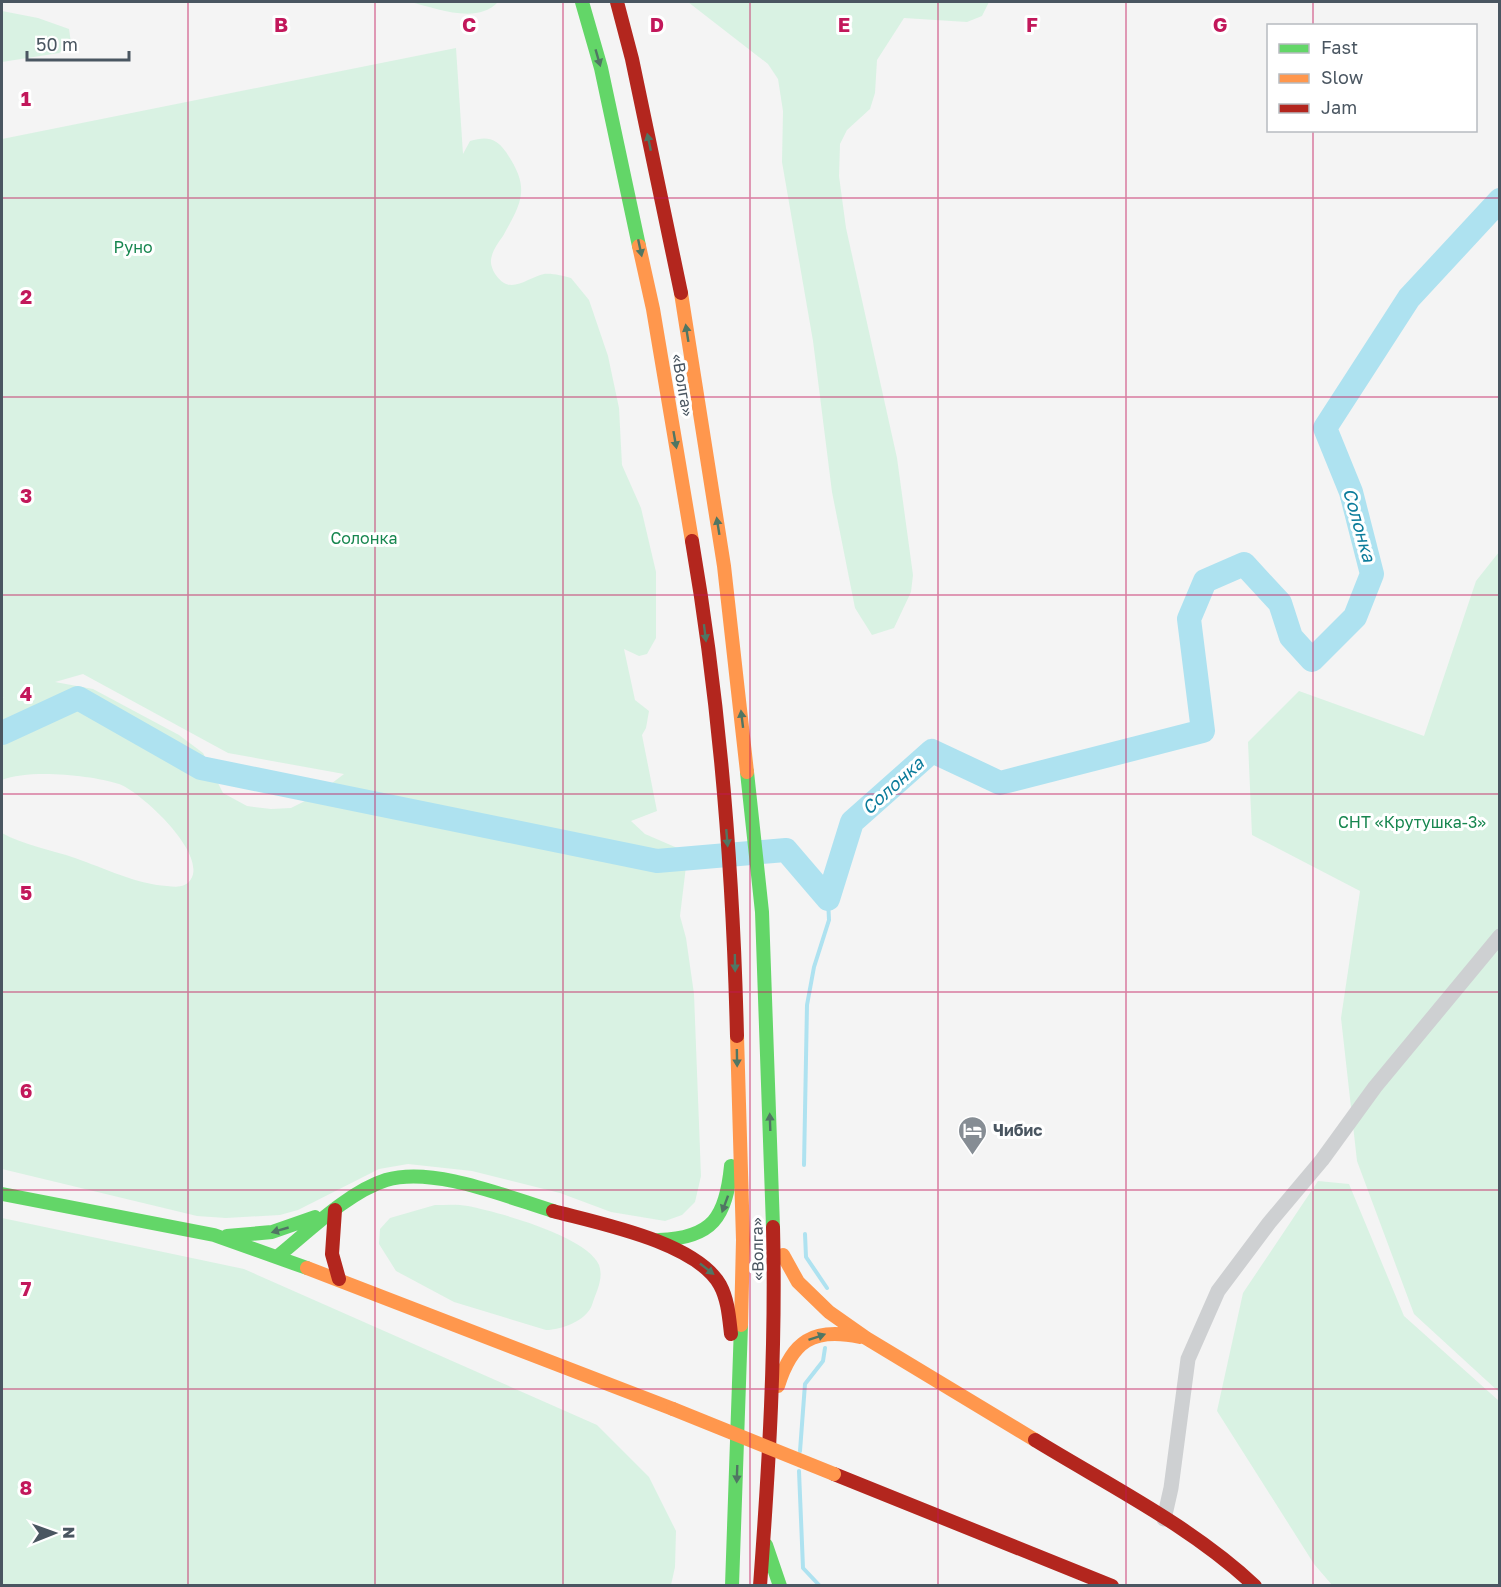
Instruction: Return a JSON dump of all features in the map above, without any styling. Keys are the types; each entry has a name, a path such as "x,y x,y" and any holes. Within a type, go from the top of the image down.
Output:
{"main road":[{"name":"«Волга»","path":"582,2 601,68 653,309 698,569 722,780 734,915 743,1240 740,1395 732,1586"},
{"name":"«Волга»","path":"617,2 632,59 682,303 724,566 749,777 762,912 772,1181 774,1398 760,1586"},
{"path":"656,1240 687,1239 707,1229 719,1218 728,1196 731,1136 738,1105"},
{"path":"277,1257 357,1194 387,1180 427,1178 446,1180 656,1240 702,1265 713,1273 725,1290 730,1310 733,1366 740,1395"},
{"path":"772,1181 782,1222 781,1376"},
{"path":"2,1194 214,1235 277,1257 673,1409 1112,1586"},
{"path":"214,1235 272,1232 334,1210"},
{"path":"334,1210 332,1254 339,1279"},
{"path":"783,1255 798,1286 821,1307 866,1338 1224,1557 1255,1586"},
{"path":"774,1398 791,1351 813,1337 837,1333 866,1338"},
{"path":"764,1538 780,1586"}],"street":[{"path":"1164,1519 1171,1488 1188,1359 1218,1291 1269,1223 1322,1160 1375,1086 1500,936"}],"green space":[{"path":"410,2 498,2 479,13 468,14 444,11"},
{"path":"688,2 989,2 982,16 967,22 904,18 877,60 875,93 870,109 847,130 840,144 839,176 846,228 897,458 913,575 911,592 894,628 872,635 855,608 832,492 813,341 782,162 783,111 778,79 768,64"},
{"path":"2,11 38,18 69,29 71,43 59,53 2,62"},
{"name":"Руно","path":"456,48 463,154 470,141 491,139 495,141 514,164 521,185 521,194 515,213 493,253 491,263 493,270 499,279 509,285 519,284 544,274 571,278 589,300 608,356 619,408 622,465 641,508 656,572 656,638 647,654 639,656 624,649 635,700 649,711 646,728 642,735 657,811 631,821 645,834 682,850 687,858 680,916 686,938 694,994 701,1176 695,1202 682,1215 665,1221 611,1212 560,1193 472,1171 408,1164 379,1169 298,1210 280,1215 226,1218 197,1216 2,1169 2,833 28,844 155,885 174,887 184,885 191,879 193,868 190,854 169,825 142,799 119,784 60,774 28,775 2,780 2,698 4,697 2,697 2,139","holes":["83,674 228,753 344,774 315,796 291,808 271,809 247,806 223,793 203,753 179,735 93,689 55,682"]},
{"name":"СНТ «Крутушка-3»","path":"1499,552 1499,1392 1414,1314 1357,1161 1341,1018 1360,891 1252,835 1248,742 1299,691 1424,736 1476,581"},
{"path":"1318,1181 1349,1184 1404,1316 1499,1401 1499,1585 1332,1585 1314,1564 1217,1411 1243,1293"},
{"path":"435,1205 464,1205 482,1209 540,1227 578,1244 591,1254 599,1265 601,1275 589,1311 572,1324 546,1330 454,1302 396,1271 379,1244 380,1229 390,1218"},
{"path":"2,1218 244,1269 597,1425 649,1477 676,1531 675,1567 671,1585 2,1585"}],"waterway":[{"name":"Солонка","path":"2,733 78,698 201,768 657,861 786,850 828,899 852,822 932,751 1000,783 1203,731 1189,619 1205,581 1244,564 1280,603 1291,637 1312,660 1355,617 1372,574 1351,492 1325,428 1409,298 1500,200"},
{"path":"804,1165 807,1005 814,967 829,920 828,899"},
{"path":"805,1234 806,1257 827,1288"},
{"path":"800,1451 805,1384 823,1361 825,1348"},
{"path":"799,1471 803,1568 820,1586"}],"traffic: fast":[{"path":"582,2 601,68 639,246"},
{"path":"747,772 762,912 773,1227"},
{"path":"659,1240 692,1235 713,1221 725,1199 731,1166"},
{"path":"277,1257 343,1203 386,1180 405,1177 448,1180 493,1191 553,1211"},
{"path":"2,1194 214,1235 307,1268"},
{"path":"227,1236 272,1232 315,1217"},
{"path":"732,1586 741,1325"},
{"path":"766,1545 780,1586"}],"traffic: slow":[{"path":"639,246 653,309 692,541"},
{"path":"681,293 724,566 747,772"},
{"path":"737,1036 743,1240 741,1325"},
{"path":"783,1255 798,1282 829,1312 866,1338 1035,1440"},
{"path":"307,1268 673,1409"},
{"path":"778,1386 790,1358 807,1341 829,1334 860,1337"},
{"path":"673,1409 834,1474"}],"traffic: jam":[{"path":"617,2 632,59 681,293"},
{"path":"692,541 710,663 724,787 737,1036"},
{"path":"335,1210 332,1254 339,1279"},
{"path":"553,1211 644,1236 690,1257 708,1270 720,1285 729,1315 731,1334"},
{"path":"760,1586 771,1406 774,1317 773,1227"},
{"path":"1035,1440 1177,1526 1204,1544 1255,1586"},
{"path":"834,1474 1112,1586"}],"place":[{"name":"Чибис","path":"972,1156"}]}
